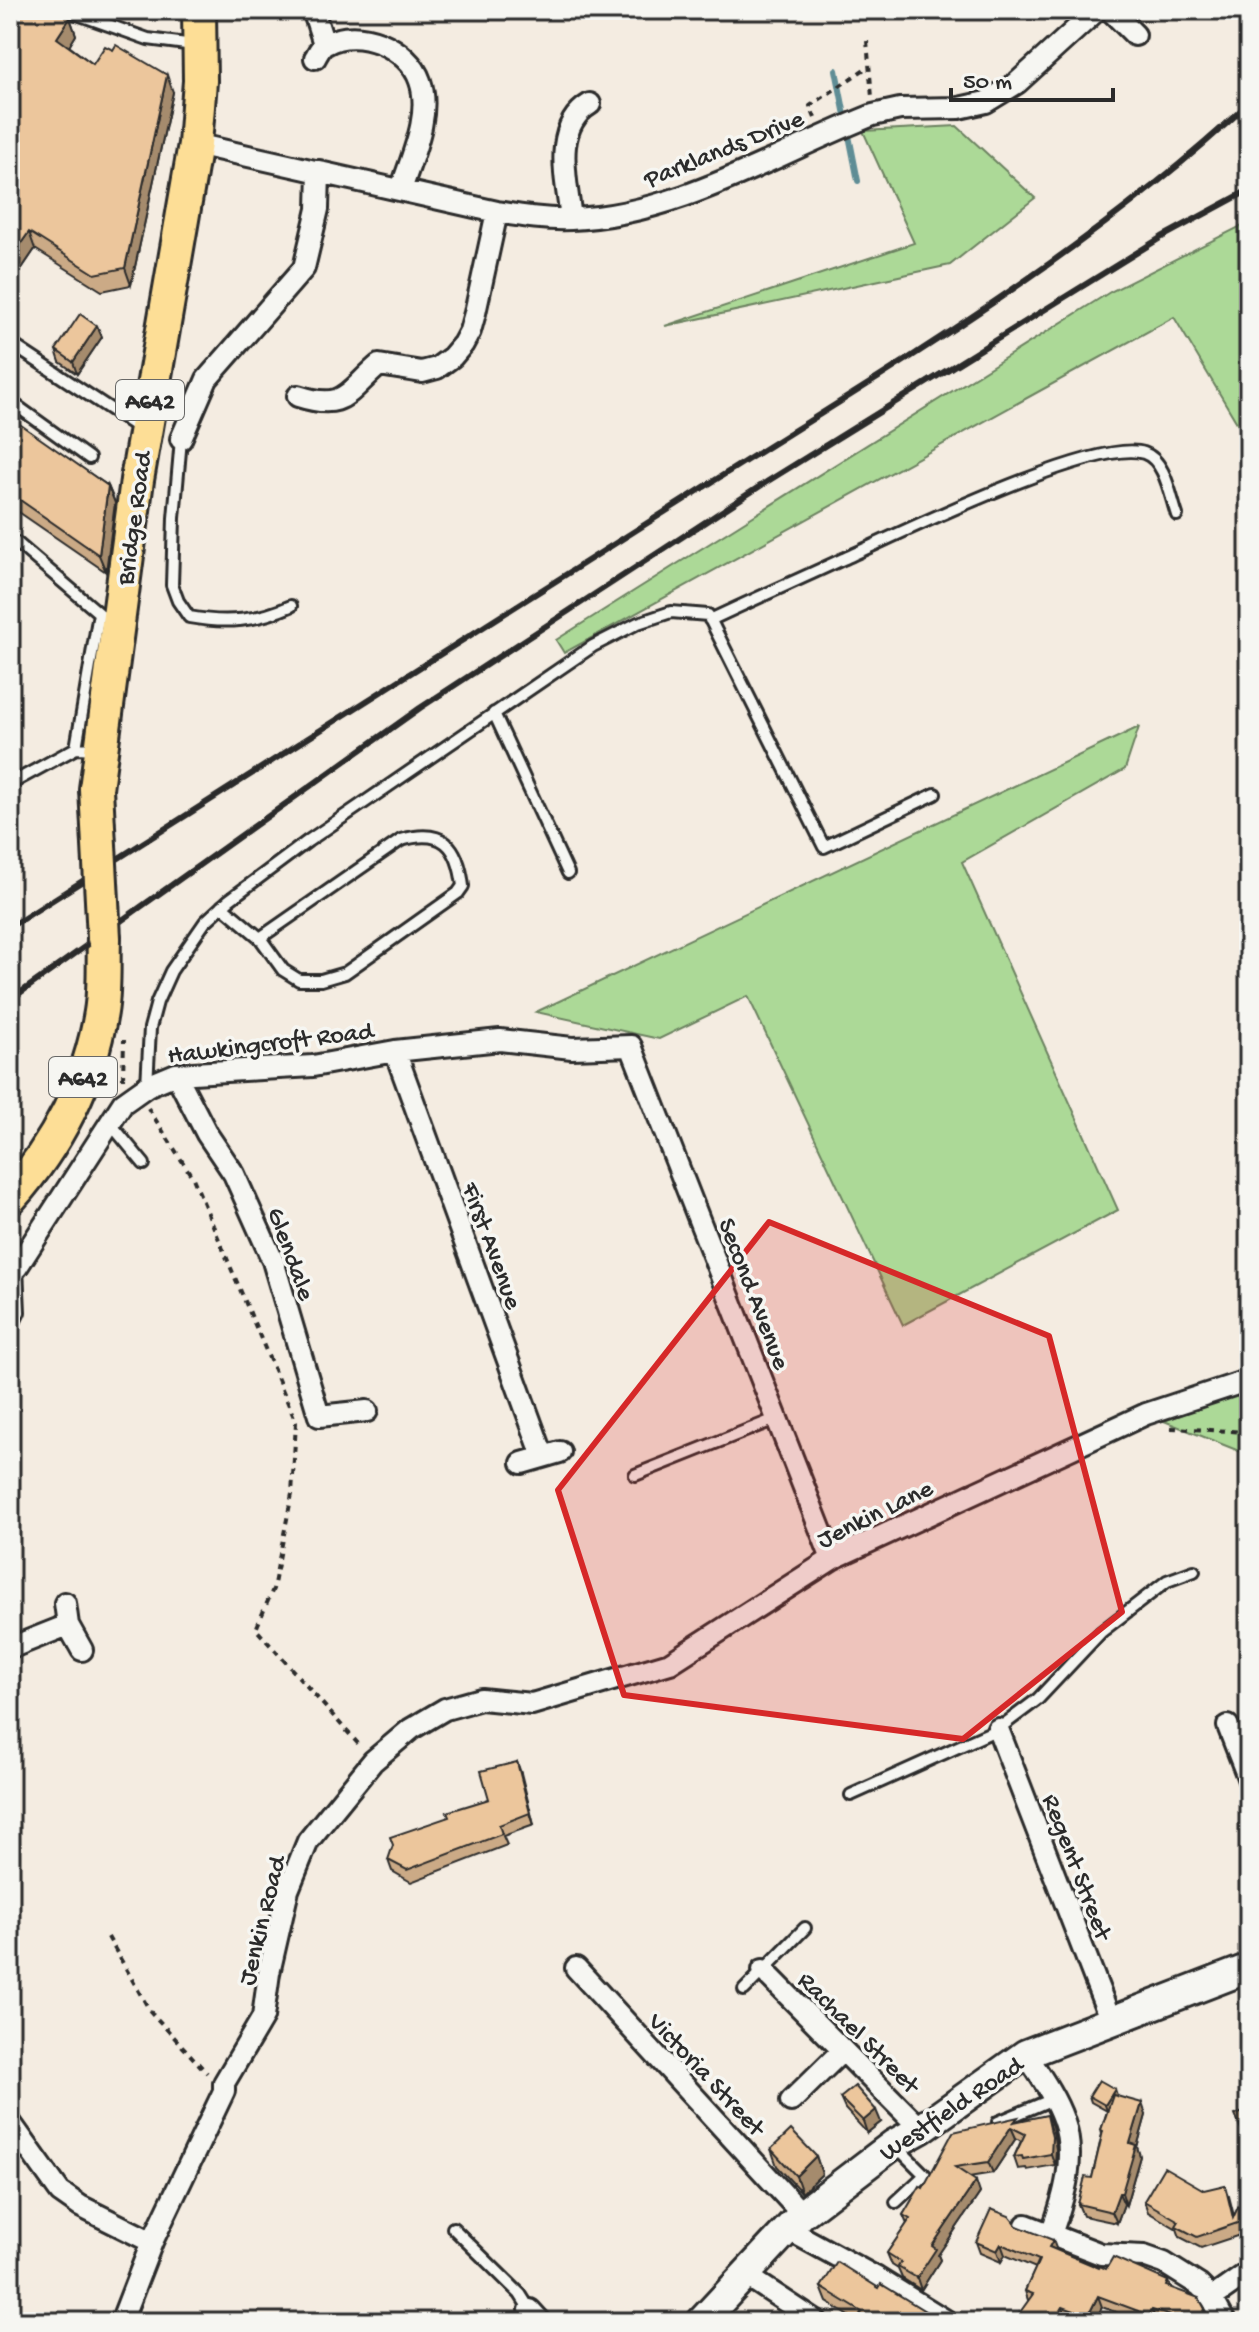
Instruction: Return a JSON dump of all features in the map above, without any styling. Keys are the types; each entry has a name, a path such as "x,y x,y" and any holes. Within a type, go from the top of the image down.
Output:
{"highway":[{"name":"Bridge Road","path":"10,1198 60,1132 85,1071 101,1012 104,938 96,789 88,748 195,144 200,81 199,10"}],"main road":[{"name":"Westfield Road","path":"701,2322 795,2222 894,2144 921,2129 1026,2054 1249,1968"}],"street":[{"path":"313,10 320,51 343,38 381,43 397,51 420,80 422,119 401,190"},
{"name":"Parklands Drive","path":"195,144 537,219 612,215 672,201 717,184 873,115 900,109 959,108 986,102 1017,83 1097,10"},
{"path":"1110,10 1135,35"},
{"path":"571,219 565,138 578,111 590,104"},
{"path":"181,439 207,379 304,268 318,209 319,171"},
{"path":"298,396 322,404 335,402 379,365 422,372 437,368 452,357 470,331 497,212"},
{"name":"Hawkingcroft Road","path":"14,1268 123,1103 142,1088 176,1074 313,1066 395,1051 500,1040 572,1048 631,1046"},
{"name":"Second Avenue","path":"631,1046 832,1559"},
{"name":"First Avenue","path":"395,1051 552,1454 522,1463"},
{"name":"Glendale","path":"176,1074 207,1134 234,1174 273,1261 319,1416 367,1411"},
{"name":"Jenkin Lane","path":"532,1704 670,1663 832,1559 1146,1414 1249,1380"},
{"path":"65,1603 68,1625 82,1650"},
{"path":"10,1648 68,1625"},
{"name":"Jenkin Road","path":"121,2322 152,2242 224,2091 224,2083 263,2017 269,1973 288,1890 308,1841 373,1761 411,1729 445,1709 481,1699 532,1704"},
{"path":"1228,1726 1249,1780"},
{"name":"Regent Street","path":"998,1729 1111,2021"},
{"name":"Victoria Street","path":"576,1968 795,2222 948,2322"},
{"name":"Rachael Street","path":"763,1970 921,2129"},
{"path":"791,2101 842,2051"},
{"path":"1026,2054 1064,2119 1068,2146 1069,2173 1051,2234"},
{"path":"10,2122 60,2192 80,2206 152,2242"},
{"path":"1026,2225 1101,2254 1144,2256 1164,2263 1199,2285 1212,2298 1225,2322"},
{"path":"1212,2298 1249,2272"},
{"path":"744,2274 817,2322"}],"lane":[{"path":"66,10 148,39 200,46"},
{"path":"11,347 145,431"},
{"path":"10,401 89,458"},
{"path":"181,439 172,585 178,601 189,617 237,622 271,615 291,606"},
{"path":"710,620 982,497 1076,462 1113,453 1132,450 1153,458 1159,465 1177,515"},
{"path":"10,545 17,543 99,613 88,748 10,784"},
{"path":"142,1088 150,1028 157,1002 171,971 205,922 222,906 308,841 494,713 593,646 638,623 671,612 708,615 824,847 935,794"},
{"path":"494,713 568,873"},
{"path":"222,906 260,938 283,970 299,980 321,980 345,973 458,893 463,886 456,857 438,837 421,834 401,840 260,938"},
{"path":"110,1123 144,1164"},
{"path":"10,1331 19,1312 14,1268"},
{"path":"635,1475 778,1418"},
{"path":"851,1795 998,1729 1038,1699 1101,1632 1167,1581 1194,1571"},
{"name":"Rachael Street","path":"744,1990 805,1928"},
{"path":"998,2122 1053,2099"},
{"path":"894,2144 925,2175 896,2202"},
{"path":"453,2228 520,2294 536,2316"}],"path":[{"path":"867,41 873,115"},
{"path":"820,136 810,106 869,66"},
{"path":"142,1088 193,1178 296,1422 292,1494 273,1589 256,1629 373,1761"},
{"path":"108,1937 150,2011 224,2091"}],"highlighted area":[{"path":"769,1222 1049,1336 1122,1612 963,1739 624,1695 558,1490"}],"green space":[{"path":"957,126 1035,198 950,265 665,326 914,243 863,131"},
{"path":"1249,222 1249,443 1174,317 564,653 556,640 1110,292"},
{"path":"1139,727 1125,769 962,862 1118,1210 903,1325 748,996 659,1039 536,1012"},
{"path":"1249,1390 1249,1455 1164,1421"}],"building":[{"path":"10,10 57,10 70,18 57,38 93,64 105,46 113,50 116,45 167,75 125,268 95,274 29,232 10,259"},
{"path":"80,314 97,326 73,362 56,350"},
{"path":"11,418 108,486 99,555 10,493"},
{"path":"517,1762 530,1813 499,1825 502,1834 407,1870 388,1860 393,1845 390,1837 449,1817 447,1812 489,1799 481,1771"},
{"path":"1099,2080 1115,2089 1105,2105 1089,2096"},
{"path":"855,2086 876,2110 863,2121 840,2098"},
{"path":"1113,2095 1142,2103 1130,2143 1136,2145 1122,2193 1119,2193 1112,2212 1078,2204 1085,2177 1092,2178 1101,2130"},
{"path":"1249,2110 1249,2148 1235,2115"},
{"path":"1047,2115 1052,2137 1051,2154 1023,2159 1022,2156 1014,2157 1025,2134 1011,2127 988,2162 955,2167 976,2181 932,2246 936,2249 917,2278 898,2267 901,2262 887,2253 910,2219 903,2215 920,2186 923,2188 953,2132 1018,2117 1014,2122"},
{"path":"791,2130 816,2156 796,2176 771,2149"},
{"path":"1164,2167 1204,2190 1225,2185 1233,2218 1249,2184 1249,2219 1197,2237 1176,2226 1179,2221 1144,2201"},
{"path":"991,2209 1009,2216 1017,2226 1053,2240 1049,2247 1099,2268 1106,2269 1113,2257 1168,2281 1166,2286 1199,2298 1205,2309 1199,2322 1152,2310 1149,2315 1098,2296 1088,2316 1063,2307 1054,2322 1013,2322 1033,2294 1025,2291 1039,2260 1001,2244 997,2251 976,2242"},
{"path":"837,2262 879,2288 881,2284 943,2322 863,2322 858,2319 862,2312 821,2287"}],"waterway":[{"path":"836,70 858,181"}],"railway":[{"path":"10,927 989,305 1123,209 1249,103"},
{"path":"10,1000 420,708 768,481 1162,237 1249,190"}]}
